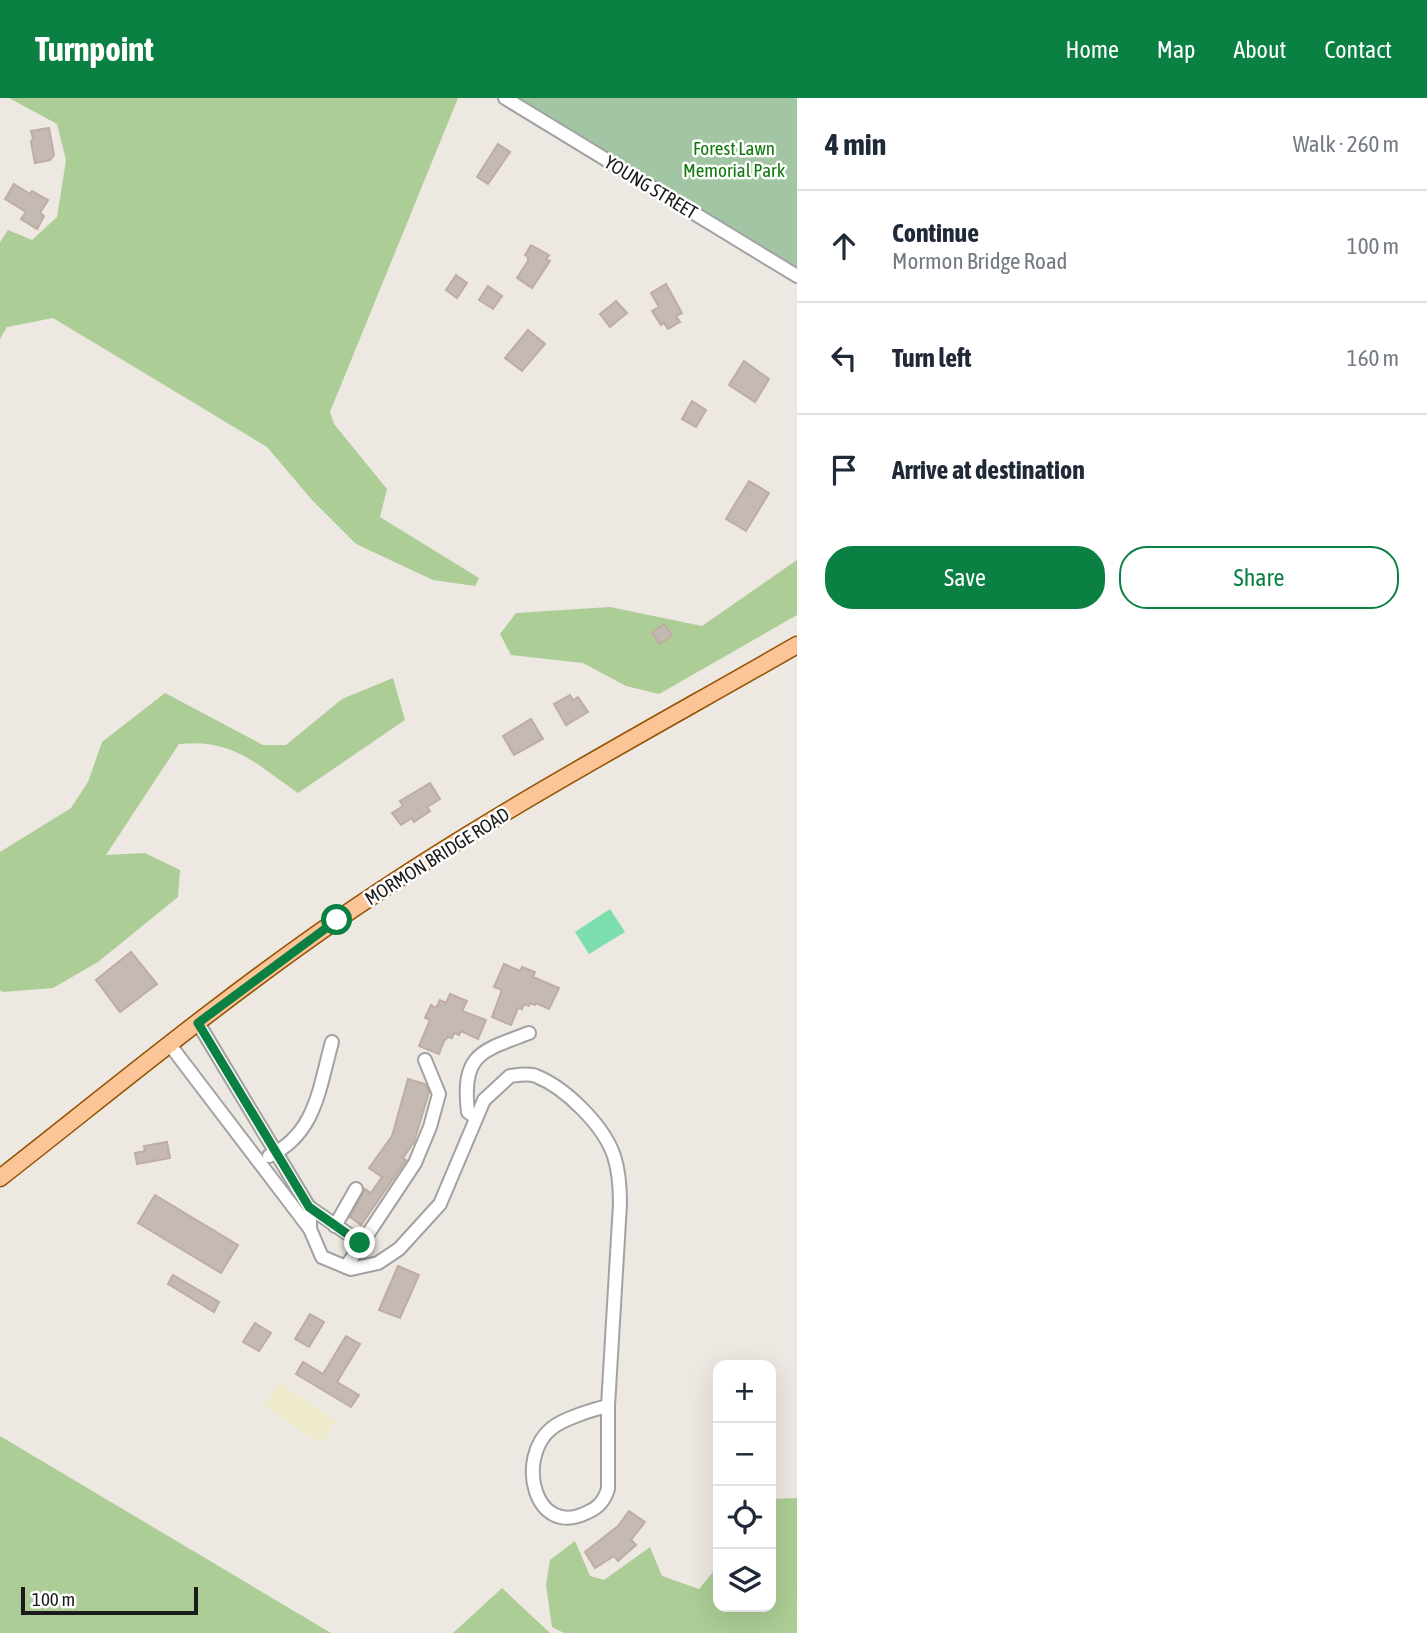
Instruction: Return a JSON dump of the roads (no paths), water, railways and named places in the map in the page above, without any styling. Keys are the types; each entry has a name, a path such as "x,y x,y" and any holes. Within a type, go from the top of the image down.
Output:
{"main road":[{"name":"MORMON BRIDGE ROAD","path":"0,1178 198,1023 337,920 490,821 797,645"}],"street":[{"name":"YOUNG STREET","path":"505,98 797,276"},
{"path":"198,1023 309,1207 360,1243"},
{"path":"475,1117 468,1112 466,1095 472,1062 488,1049 529,1033"},
{"path":"258,1161 296,1140 309,1121 332,1042"},
{"path":"170,1045 310,1229 322,1257 351,1269 378,1263 399,1249 440,1203 484,1100 510,1076 534,1075 562,1091 591,1118 613,1153 619,1175 620,1204 608,1406 608,1489 605,1500 582,1515 566,1518 554,1514 544,1508 534,1482 532,1466 542,1440 553,1427 608,1406"},
{"path":"346,1267 415,1163 430,1128 439,1094 425,1060"},
{"path":"335,1226 356,1189"},
{"path":"309,1207 310,1229"}],"park label":[{"name":"Forest Lawn Memorial Park","path":"734,159"}]}
